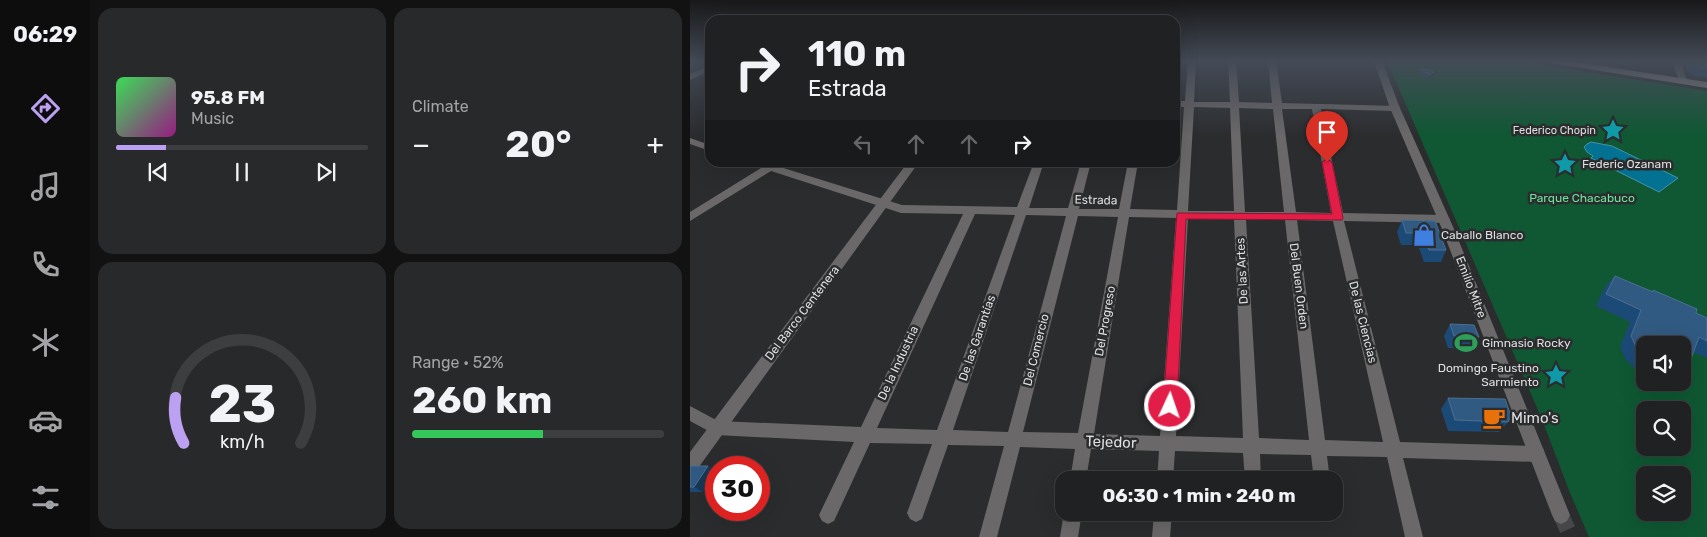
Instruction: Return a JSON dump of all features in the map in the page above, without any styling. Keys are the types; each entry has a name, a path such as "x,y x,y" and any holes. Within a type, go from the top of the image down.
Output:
{"street":[{"path":"1166,471 1190,86"},
{"name":"De las Artes","path":"1234,86 1253,471"},
{"name":"Del Buen Orden","path":"1275,86 1321,471"},
{"name":"Emilio Mitre","path":"1387,86 1444,219 1562,514"},
{"path":"1180,104 1395,108"},
{"name":"De las Ciencias","path":"1316,107 1338,218 1414,537"},
{"path":"690,141 705,146"},
{"path":"690,217 770,167"},
{"name":"Estrada","path":"778,167 901,210 1444,219"},
{"name":"Del Barco Centenera","path":"690,465 910,167"},
{"name":"De las Garantías","path":"916,513 1037,167"},
{"name":"Del Comercio","path":"988,537 1085,167"},
{"name":"Del Progreso","path":"1079,471 1132,167"},
{"name":"De la Industria","path":"828,515 970,212"},
{"name":"Tejedor","path":"690,413 716,428 865,435 1537,454"},
{"path":"1069,537 1072,521"},
{"path":"1161,537 1162,521"}],"green space":[{"name":"Parque Chacabuco","path":"1398,86 1676,86 1707,91 1707,537 1589,537 1541,417"}],"water":[{"path":"1591,142 1612,146 1678,178 1659,192 1591,158 1593,156 1584,147"}],"building":[{"path":"1402,220 1435,221 1446,250 1429,250 1423,233 1406,233"},
{"path":"1615,276 1697,309 1696,313 1707,318 1707,341 1699,337 1691,359 1691,336 1636,336 1636,347 1631,336 1641,310 1606,294"},
{"path":"1450,324 1474,325 1479,337 1454,336"},
{"path":"1448,398 1505,399 1511,416 1508,422 1455,420"},
{"path":"690,466 705,466 705,470 694,487 690,487"}],"tunnel":[{"path":"1561,515 1571,537"}],"place":[{"name":"Federico Chopin","path":"1613,130"},
{"name":"Federic Ozanam","path":"1565,164"},
{"name":"Caballo Blanco","path":"1424,235"},
{"name":"Gimnasio Rocky","path":"1466,343"},
{"name":"Domingo Faustino Sarmiento","path":"1556,375"},
{"name":"Mimo's","path":"1494,418"}],"route":[{"path":"1170,406 1181,215 1338,218 1327,162"}]}
